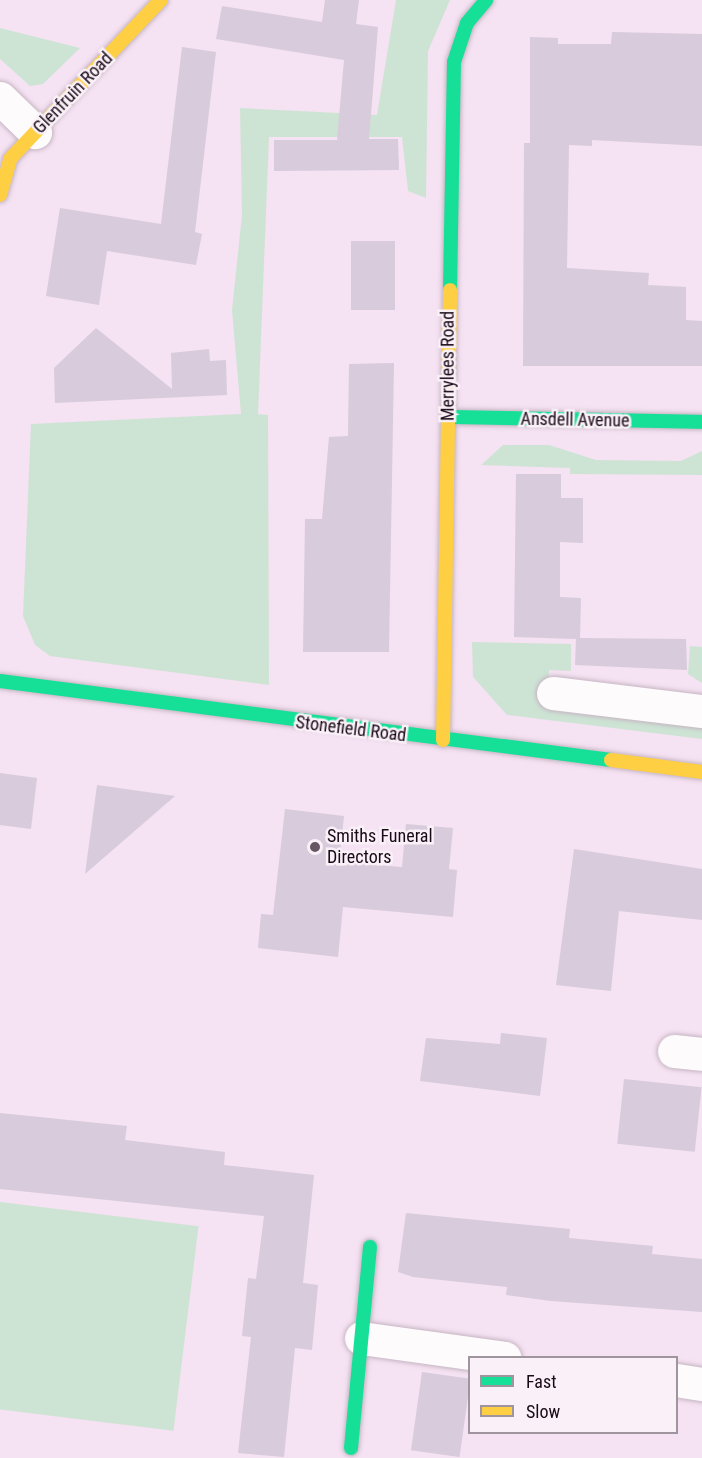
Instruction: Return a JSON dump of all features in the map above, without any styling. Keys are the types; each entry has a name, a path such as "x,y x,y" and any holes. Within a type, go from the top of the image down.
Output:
{"street":[{"name":"Glenfruin Road","path":"0,195 10,159 161,0"},
{"name":"Merrylees Road","path":"443,740 454,62 467,23 486,0"},
{"path":"0,98 35,132"},
{"name":"Ansdell Avenue","path":"448,417 702,422"},
{"name":"Stonefield Road","path":"0,681 702,772"},
{"path":"553,693 702,711"},
{"path":"351,1448 370,1247"},
{"path":"361,1338 491,1356"},
{"path":"678,1380 702,1384"}],"green space":[{"path":"396,0 450,0 428,51 426,198 408,191 402,137 269,137 258,414 268,415 269,685 50,656 35,645 23,616 31,424 241,414 232,310 242,215 240,108 377,115"},
{"path":"0,28 80,48 43,84 30,86 0,59"},
{"path":"503,445 549,445 596,460 681,461 702,451 702,475 570,474 570,468 481,465"},
{"path":"472,642 571,644 571,671 549,670 549,705 702,724 702,739 507,715 473,677"},
{"path":"690,646 702,647 702,683 688,674"},
{"path":"0,1202 199,1226 173,1431 0,1410"}],"building":[{"path":"325,0 359,0 356,24 378,27 369,139 398,139 399,170 274,171 274,140 337,140 344,60 216,39 222,6 322,22"},
{"path":"612,32 702,34 702,146 592,140 592,146 569,145 567,268 649,273 648,285 686,287 686,320 702,321 702,366 523,366 524,143 530,143 530,37 558,38 558,44 611,44"},
{"path":"182,47 216,52 195,232 202,234 196,265 107,251 99,305 46,296 60,208 161,224"},
{"path":"351,241 395,241 395,310 351,310"},
{"path":"96,328 172,389 171,353 209,349 210,361 226,360 227,395 55,403 54,368"},
{"path":"394,363 389,652 303,652 305,519 322,519 329,437 348,436 349,364"},
{"path":"516,474 561,474 561,498 583,498 583,543 560,542 560,597 581,598 580,638 686,639 687,670 575,665 576,639 514,637"},
{"path":"0,773 37,778 31,829 0,825"},
{"path":"97,785 175,796 85,874"},
{"path":"285,809 344,816 339,862 402,867 406,824 453,828 449,869 457,870 453,917 343,907 338,957 258,948 261,914 273,915"},
{"path":"574,849 702,869 702,920 619,911 611,991 556,985"},
{"path":"501,1033 547,1038 540,1096 420,1081 426,1038 500,1044"},
{"path":"624,1079 702,1087 695,1152 617,1144"},
{"path":"0,1113 127,1126 125,1140 225,1152 224,1165 314,1175 303,1283 318,1285 312,1350 295,1348 284,1457 238,1453 251,1337 242,1336 248,1278 256,1279 264,1216 0,1189"},
{"path":"406,1213 570,1229 569,1238 653,1246 652,1254 702,1259 702,1312 551,1301 506,1295 507,1287 413,1277 398,1272"},
{"path":"422,1372 468,1378 468,1397 460,1457 411,1450"}],"traffic: fast":[{"path":"450,290 454,62 467,23 486,0"},
{"path":"448,417 702,422"},
{"path":"0,681 611,760"},
{"path":"351,1448 370,1247"}],"traffic: slow":[{"path":"0,195 10,159 161,0"},
{"path":"443,740 450,290"},
{"path":"611,760 702,772"}],"place":[{"name":"Smiths Funeral Directors","path":"315,847"}]}
